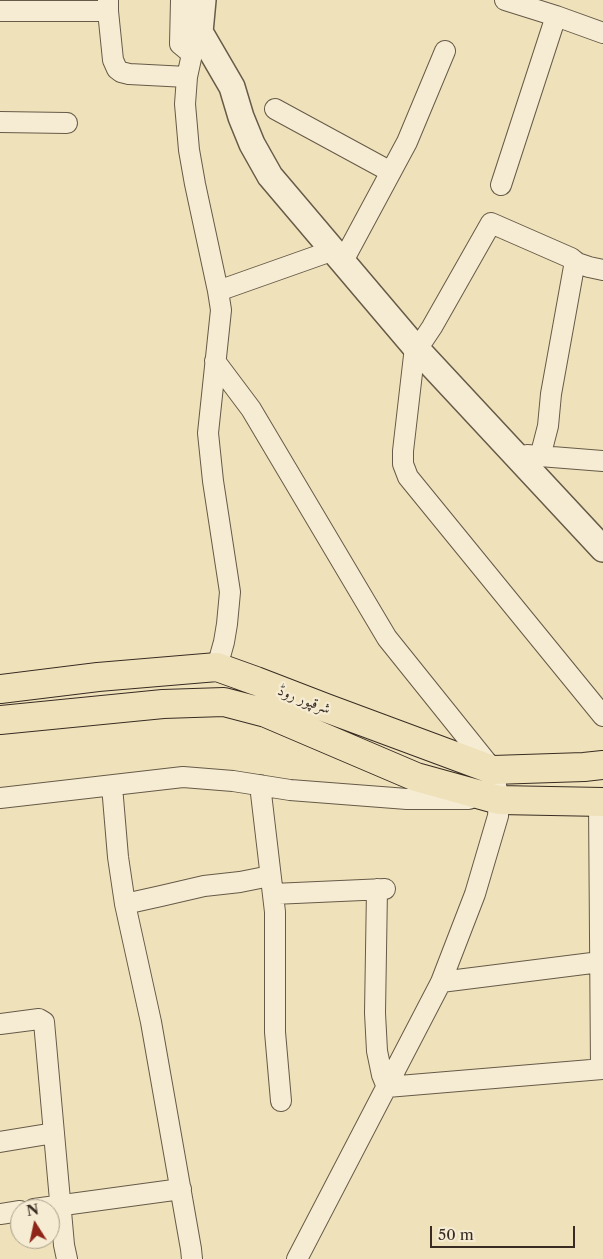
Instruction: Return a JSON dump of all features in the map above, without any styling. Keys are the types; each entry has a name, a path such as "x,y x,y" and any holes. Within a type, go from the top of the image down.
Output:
{"main road":[{"name":"شرقپور روڈ","path":"0,689 98,677 217,667 493,770 603,765"},
{"name":"شرقپور روڈ","path":"0,720 163,704 224,702 266,714 416,777 499,800 601,802"}],"street":[{"path":"181,0 180,44 196,43"},
{"path":"204,0 187,77 185,104 189,150 221,310 208,433 213,481 230,592 224,642 217,667"},
{"path":"505,0 556,16 603,34"},
{"path":"0,11 108,6 113,60 117,69 129,74 187,77"},
{"path":"502,185 556,16"},
{"path":"196,43 232,87 252,144 270,176 416,347 603,548"},
{"path":"218,291 338,255 391,172 407,142 445,51"},
{"path":"275,109 391,172"},
{"path":"0,122 67,123"},
{"path":"603,270 589,267 491,223 432,327 416,347 403,464 408,477 603,716"},
{"path":"540,457 548,426 551,394 575,261"},
{"path":"215,361 251,409 387,638 493,770 499,800 498,816 475,894 440,982 297,1259"},
{"path":"515,454 603,461"},
{"path":"0,798 183,777 233,781 290,790 408,800 499,800"},
{"path":"260,785 275,912 275,1032 281,1101"},
{"path":"112,786 118,857 181,1190 192,1259"},
{"path":"387,1087 602,1069 600,962 601,802"},
{"path":"126,904 204,886 240,882 381,889 375,1013 377,1051 382,1075 387,1087"},
{"path":"440,982 600,962"},
{"path":"0,1024 39,1019 44,1022 64,1246 67,1259"},
{"path":"0,1142 54,1133"},
{"path":"61,1205 181,1190"}]}
